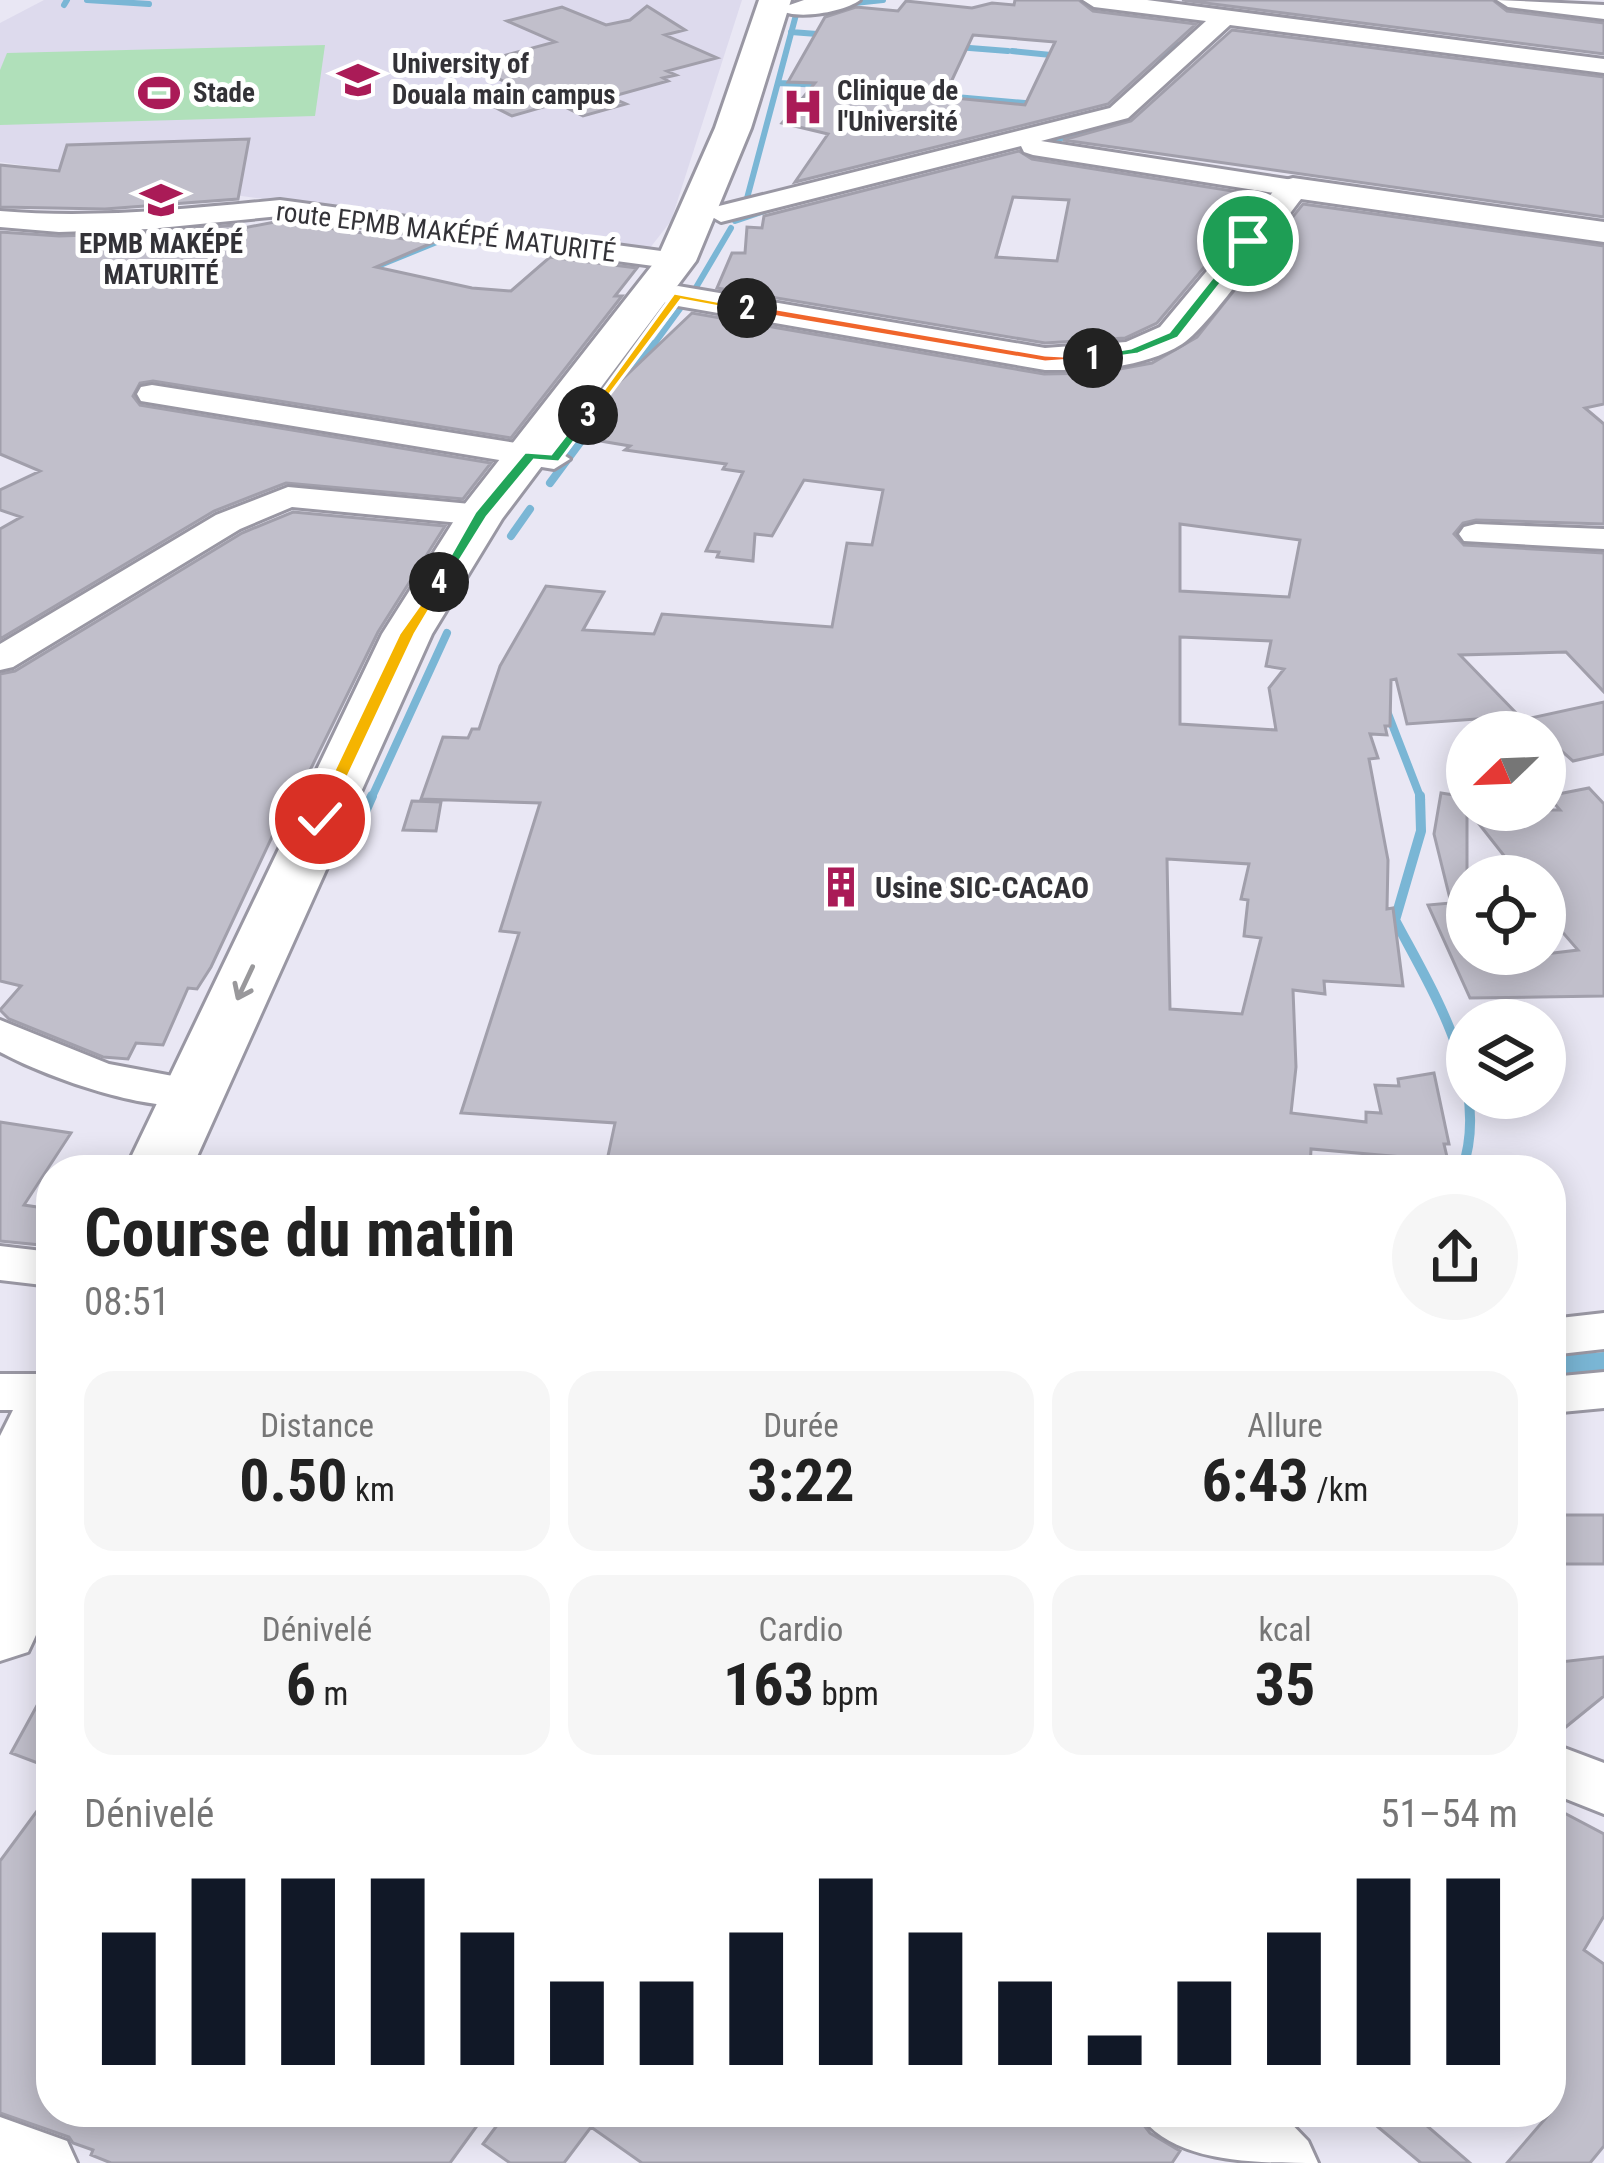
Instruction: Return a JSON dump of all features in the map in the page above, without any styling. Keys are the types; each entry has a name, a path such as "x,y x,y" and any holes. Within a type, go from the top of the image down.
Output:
{"main road":[{"path":"207,1155 429,641 542,457 721,214 746,160 786,3"},
{"path":"677,278 786,3"},
{"path":"165,1155 398,652 481,515 542,457"},
{"path":"0,1630 29,1453"}],"street":[{"path":"786,3 849,0"},
{"path":"1094,0 1596,62"},
{"path":"1508,0 1604,12"},
{"path":"721,214 1119,113 1223,18"},
{"path":"1012,143 1604,232"},
{"path":"677,278 1045,358 1088,359 1134,352 1173,335 1293,188"},
{"name":"route EPMB MAKÉPÉ MATURITÉ","path":"0,219 59,224 149,221 280,208 677,278"},
{"path":"152,394 542,457"},
{"path":"0,659 228,522 288,497 481,515"},
{"path":"1477,534 1604,539"},
{"path":"0,1034 48,1058 113,1078 194,1093"},
{"path":"0,1263 36,1267"},
{"path":"1566,1335 1604,1331"},
{"path":"1566,1394 1604,1390"},
{"path":"1566,1773 1604,1789"},
{"path":"1192,2127 1231,2163"},
{"path":"1250,2127 1284,2163"},
{"path":"0,2148 43,2163"}],"shaded area":[{"name":"University of Douala main campus","path":"44,0 742,0 671,221 646,253 0,162 0,23"}],"green space":[{"name":"Stade","path":"325,45 315,116 0,125 0,70 7,53"}],"building":[{"path":"1015,0 1079,0 1093,11 1196,24 1108,104 795,182 828,134 782,123 815,83 788,82 825,17 856,7 898,11 906,1 972,8 1014,5","holes":["973,35 1055,42 1025,105 944,97"]},
{"path":"1182,0 1493,0 1507,11 1604,23 1604,54"},
{"path":"647,6 685,30 665,35 717,58 667,71 676,75 610,97 626,104 583,116 557,103 512,116 471,95 512,85 469,65 555,42 507,21 562,7 606,25 630,20"},
{"path":"1232,30 1604,77 1604,217 1063,140 1131,121"},
{"path":"249,139 238,199 105,209 0,207 0,165 59,171 67,145"},
{"path":"1019,151 1032,159 1264,196 1157,323 1125,338 1045,343 717,288 732,253 745,253 747,227 762,228 764,216","holes":["1013,197 1069,200 1057,261 996,257"]},
{"path":"1303,204 1604,246 1604,404 1585,408 1604,424 1604,524 1476,520 1463,523 1454,534 1464,545 1604,553 1604,692 1566,652 1460,655 1514,711 1446,711 1446,721 1407,724 1396,679 1391,680 1390,726 1385,726 1387,735 1370,734 1378,758 1369,759 1388,860 1387,909 1393,908 1403,986 1324,981 1325,994 1293,990 1296,1067 1291,1113 1366,1122 1366,1112 1381,1113 1375,1085 1399,1086 1398,1079 1434,1073 1449,1144 1444,1144 1447,1155 1311,1149 1311,1155 608,1155 615,1123 461,1113 519,933 500,931 540,803 421,799 443,737 468,738 472,729 479,729 500,666 546,586 604,592 583,630 654,634 662,614 832,627 847,543 872,545 883,490 804,480 772,536 755,534 753,561 717,557 719,552 706,551 743,472 723,469 726,464 625,450 630,446 570,436 590,410 692,313 1044,374 1098,373 1152,363 1197,337","holes":["1180,524 1300,540 1289,597 1180,591","1180,637 1271,641 1266,666 1284,669 1269,688 1276,730 1180,724","1167,859 1249,864 1241,899 1248,900 1244,936 1261,938 1242,1014 1170,1009"]},
{"path":"280,221 432,243 376,267 472,288 511,291 550,257 637,268 615,296 622,296 511,438 153,381 140,383 133,396 140,405 491,463 463,499 286,483 214,511 0,639 0,529 21,517 0,510 0,490 40,471 0,454 0,232 59,236 234,225 233,230"},
{"path":"293,512 445,526 378,632 291,809 285,809 211,967 197,989 188,988 163,1045 136,1043 128,1059 103,1057 9,1019 0,1010 21,986 0,981 0,674 15,671 242,533"},
{"path":"1604,702 1604,754 1573,761 1566,755 1563,711"},
{"path":"1589,788 1604,804 1604,996 1470,998 1460,975 1566,975 1566,951 1578,950 1566,936 1566,855 1503,855 1485,831 1566,831 1566,792"},
{"path":"1441,793 1446,794 1446,831 1467,831 1467,855 1446,855 1446,883 1434,834"},
{"path":"412,801 441,802 436,831 403,830"},
{"path":"1446,903 1446,945 1428,905"},
{"path":"0,1122 71,1133 57,1155 36,1155 36,1187 24,1205 36,1207 36,1245 0,1241"},
{"path":"1566,1515 1604,1515 1604,1564 1566,1564"},
{"path":"1604,1657 1604,1696 1566,1727 1566,1661"},
{"path":"36,1707 36,1762 11,1753"},
{"path":"36,1812 36,2126 0,2113 0,1861"},
{"path":"1566,1814 1604,1834 1604,1916 1584,1950 1604,1964 1604,2146 1590,2163 1507,2163 1538,2127 1566,2127"},
{"path":"40,2127 476,2127 450,2163 111,2163 91,2155 93,2150"},
{"path":"496,2127 591,2127 564,2163 510,2163 483,2144"},
{"path":"591,2127 1145,2127 1180,2151 1172,2163 642,2163"},
{"path":"1378,2127 1428,2127 1470,2163 1421,2163"}],"waterway":[{"path":"64,5 67,0"},
{"path":"87,0 149,4"},
{"path":"845,4 883,0"},
{"path":"791,32 797,11 802,10"},
{"path":"752,201 746,202 791,32"},
{"path":"791,32 830,35"},
{"path":"1152,71 1177,45"},
{"path":"957,47 1008,51"},
{"path":"1012,51 1061,56"},
{"path":"778,83 825,85"},
{"path":"933,95 1025,103"},
{"path":"1047,143 1116,120"},
{"path":"735,221 770,209"},
{"path":"691,296 731,228"},
{"path":"363,272 449,237"},
{"path":"652,347 682,306"},
{"path":"634,371 654,344"},
{"path":"550,483 590,429"},
{"path":"511,536 530,509"},
{"path":"371,799 447,633"},
{"path":"1385,706 1420,796"},
{"path":"360,823 372,796"},
{"path":"1420,796 1421,831 1395,920 1441,1008 1464,1072 1470,1105 1465,1155"},
{"path":"1566,1371 1604,1368"}],"place":[{"name":"University of Douala main campus","path":"358,80"},
{"name":"Stade","path":"159,93"},
{"name":"Clinique de l'Université","path":"803,107"},
{"name":"EPMB MAKÉPÉ MATURITÉ","path":"161,200"},
{"name":"Usine SIC-CACAO","path":"841,887"}],"route":[{"path":"320,819 407,634 481,515 530,455 554,459 678,296 1045,358 1088,359 1134,352 1173,335 1248,241"}]}
